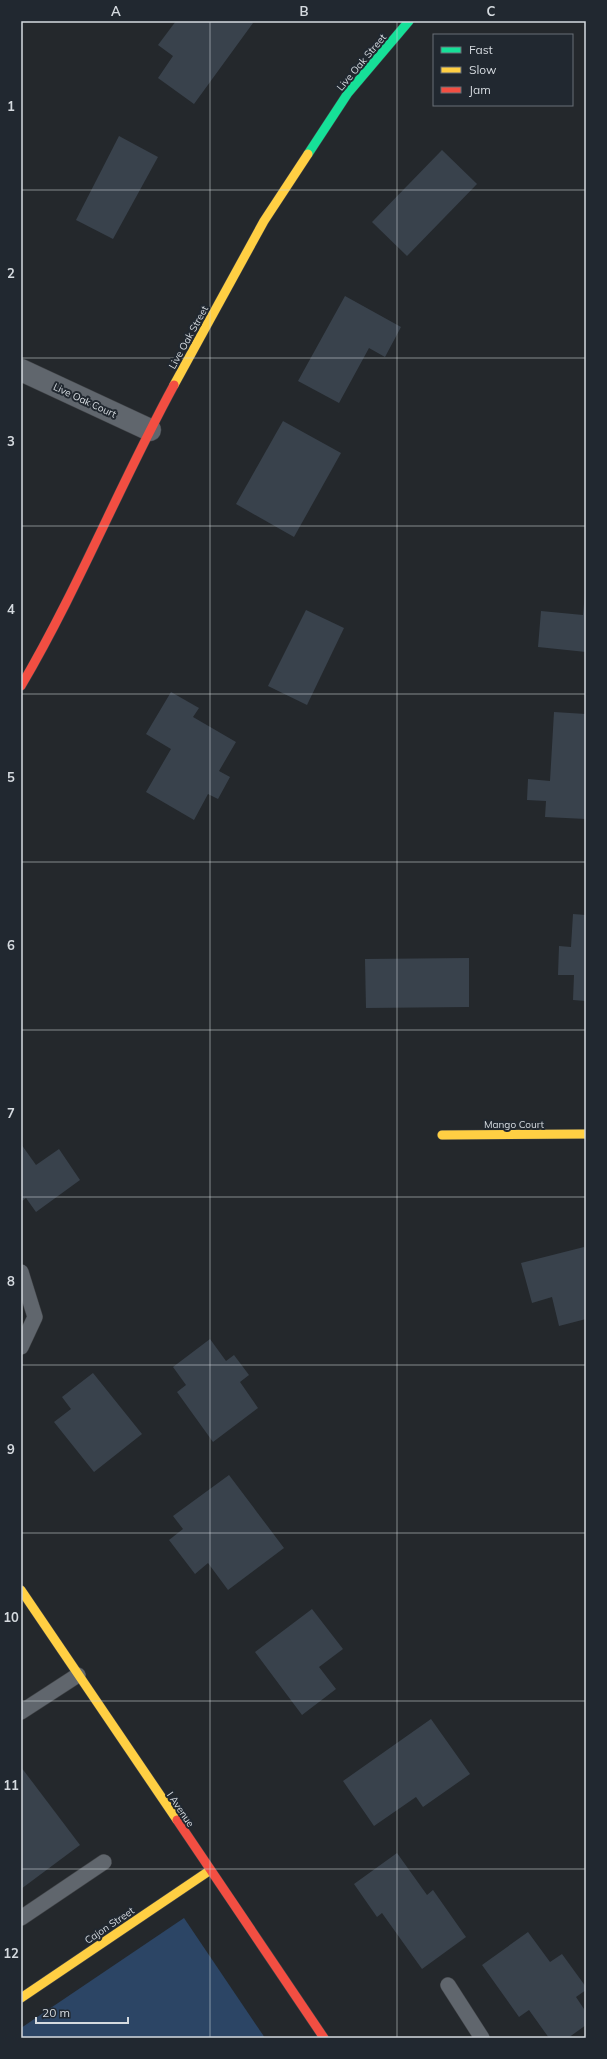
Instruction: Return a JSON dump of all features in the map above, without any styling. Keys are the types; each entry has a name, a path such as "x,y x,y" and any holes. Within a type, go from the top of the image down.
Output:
{"street":[{"name":"Live Oak Street","path":"21,686 52,633 150,430 264,221 348,93 410,21"},
{"name":"Live Oak Court","path":"21,370 150,430"},
{"name":"Mango Court","path":"442,1135 586,1134"},
{"name":"I Avenue","path":"21,1590 209,1871 324,2038"},
{"name":"Cajon Street","path":"21,1998 209,1871"}],"lane":[{"path":"21,1272 35,1317 21,1347"},
{"path":"21,1712 78,1675"},
{"path":"21,1918 104,1862"},
{"path":"448,1985 482,2038"}],"shaded area":[{"path":"184,1918 265,2038 21,2038 21,2028"}],"building":[{"path":"176,21 250,21 253,23 194,104 158,78 173,56 158,45"},
{"path":"119,136 158,157 113,239 76,220"},
{"path":"442,150 477,184 407,256 372,222"},
{"path":"345,296 401,327 385,357 369,348 339,403 298,381"},
{"path":"283,421 341,453 294,537 236,504"},
{"path":"585,592 586,652 538,647 541,611 583,615"},
{"path":"306,610 344,628 307,705 268,686"},
{"path":"171,692 199,708 193,717 236,742 219,771 230,777 218,799 208,794 194,820 146,792 171,749 146,734"},
{"path":"554,712 586,714 586,819 545,817 546,801 527,800 528,779 550,781"},
{"path":"573,914 586,915 586,1001 573,1000 574,975 558,975 559,946 571,947"},
{"path":"469,958 469,1007 366,1008 365,959"},
{"path":"21,1144 36,1165 59,1149 80,1180 36,1212 26,1198 21,1202"},
{"path":"584,1247 586,1253 586,1319 559,1326 552,1297 532,1303 521,1263"},
{"path":"210,1339 226,1361 234,1355 249,1375 240,1382 258,1408 213,1442 177,1392 186,1385 173,1367"},
{"path":"93,1373 142,1434 94,1472 54,1422 71,1409 62,1397"},
{"path":"229,1475 284,1548 228,1590 208,1563 195,1574 169,1540 183,1529 173,1516"},
{"path":"312,1609 343,1649 319,1667 336,1689 302,1715 255,1652"},
{"path":"431,1719 470,1774 423,1807 416,1797 374,1826 343,1781"},
{"path":"21,1767 80,1845 21,1889"},
{"path":"397,1853 427,1895 433,1890 466,1937 422,1969 382,1913 377,1917 354,1884"},
{"path":"528,1932 550,1962 562,1954 586,1987 586,1990 576,1997 586,2012 586,2025 568,2038 549,2038 529,2010 519,2017 482,1965"}],"traffic: fast":[{"path":"308,154 348,93 409,21"}],"traffic: slow":[{"path":"174,385 264,221 308,154"},
{"path":"442,1135 586,1134"},
{"path":"21,1590 177,1820"},
{"path":"21,1998 209,1871"}],"traffic: jam":[{"path":"21,686 61,612 135,460 174,385"},
{"path":"177,1820 324,2038"}]}
